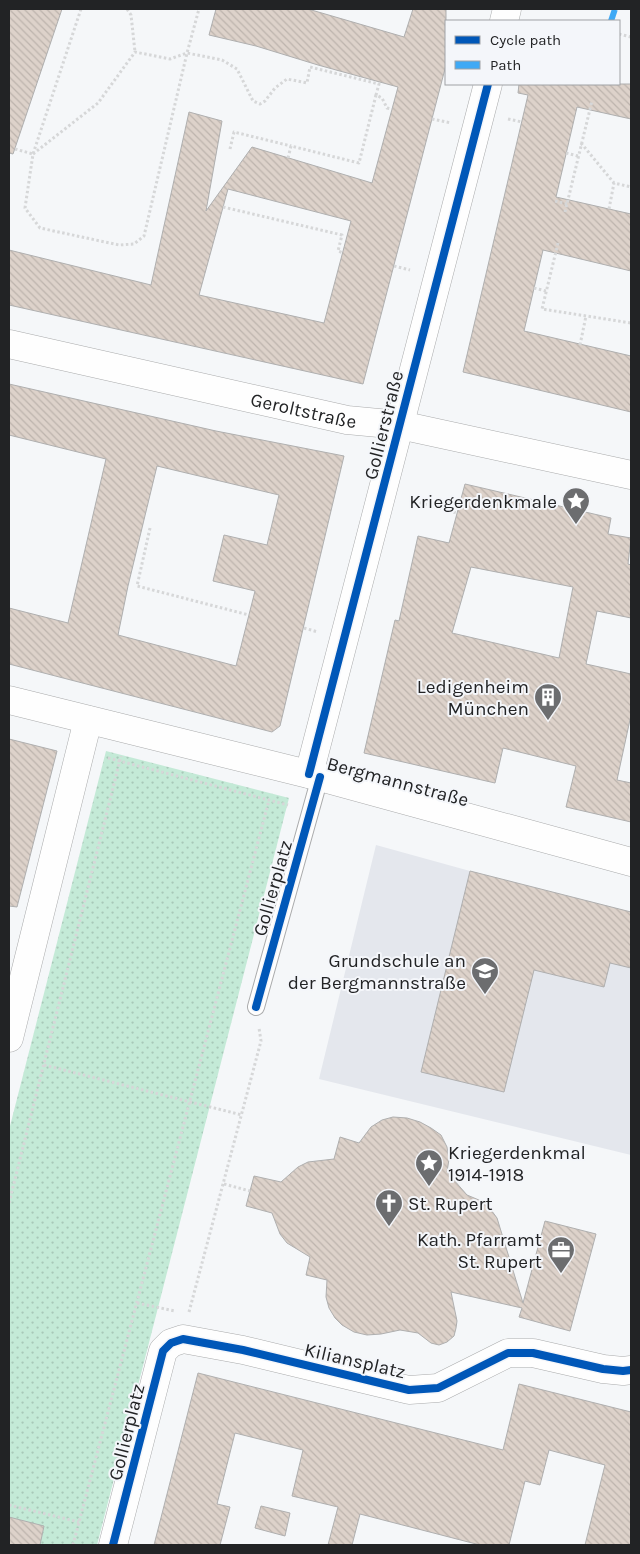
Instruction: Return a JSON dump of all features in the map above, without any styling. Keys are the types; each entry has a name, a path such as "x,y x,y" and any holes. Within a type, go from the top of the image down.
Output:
{"street":[{"name":"Gollierstraße","path":"315,776 382,492 488,85"},
{"name":"Geroltstraße","path":"9,344 347,420 400,425 631,475"},
{"name":"Bergmannstraße","path":"9,700 315,776 631,862"},
{"path":"9,1038 88,720"},
{"name":"Kiliansplatz","path":"186,1326 244,1350 409,1390 438,1388 508,1352 534,1353 604,1369 631,1370"},
{"name":"Gollierplatz","path":"113,1545 163,1351 186,1326"}],"lane":[{"name":"Gollierplatz","path":"256,1007 311,811 315,776"}],"path":[{"path":"81,9 33,154 25,208 40,228 119,244 134,244 144,236 187,53 200,9"},
{"path":"33,154 98,103 135,52 131,15 127,9"},
{"path":"135,52 170,59 187,53 222,60 237,69 253,100 260,104 265,101 275,88 287,79 307,83 310,67 379,84 359,163 234,132 230,149"},
{"path":"376,95 382,98 387,108 392,109"},
{"path":"565,212 592,101"},
{"path":"581,142 614,184 631,187"},
{"path":"288,158 291,146"},
{"path":"15,149 33,154"},
{"path":"566,153 578,156"},
{"path":"609,209 614,184"},
{"path":"555,201 567,204"},
{"path":"223,206 342,235 338,251 343,253"},
{"path":"558,243 542,309 631,323"},
{"path":"534,288 546,291"},
{"path":"580,344 586,316"},
{"path":"382,492 457,513"},
{"path":"150,528 137,586 249,615"},
{"path":"9,1203 128,729"},
{"path":"81,752 311,811"},
{"path":"73,1545 269,800"},
{"path":"137,1303 186,1326 261,1041 256,1007"},
{"path":"44,1065 190,1100 242,1115"},
{"path":"224,1184 250,1191"},
{"path":"9,1506 79,1522"}],"shaded area":[{"name":"Grundschule an der Bergmannstraße","path":"376,845 631,912 631,1155 319,1079"}],"green space":[{"path":"106,751 289,798 97,1545 9,1545 9,1130"}],"building":[{"path":"9,9 62,9 13,154 9,153"},
{"path":"216,9 308,9 404,37 413,9 446,9 445,69 363,384 9,305 9,250 151,285 189,112 222,121 206,211 252,147 372,183 398,87 256,46 209,35","holes":["228,189 351,221 324,323 199,295"]},
{"path":"631,84 631,119 577,107 556,197 631,214 631,271 543,250 524,331 631,356 631,412 463,372 528,95 518,93 519,85"},
{"path":"9,384 216,431 344,456 280,726 272,732 9,664 9,608 68,623 106,459 9,435","holes":["157,466 279,495 267,545 224,535 213,581 255,591 236,666 118,635"]},
{"path":"465,484 611,518 608,534 631,538 628,564 631,565 631,618 597,611 586,664 631,674 631,715 617,780 631,783 631,822 566,807 576,766 503,748 495,783 364,753 395,620 399,621 418,536 449,543","holes":["471,567 573,587 559,658 452,633"]},
{"path":"9,739 57,751 17,907 9,906"},
{"path":"470,871 631,912 631,968 610,963 604,987 534,970 504,1092 421,1072"},
{"name":"St. Rupert","path":"393,1117 407,1118 420,1122 441,1135 447,1147 449,1159 447,1172 467,1195 486,1203 497,1218 523,1303 545,1221 596,1234 570,1331 519,1317 522,1308 451,1292 457,1321 456,1328 454,1336 447,1342 439,1345 431,1343 418,1333 400,1330 367,1335 354,1332 335,1318 329,1308 326,1297 327,1280 306,1275 310,1257 287,1243 280,1234 272,1213 246,1206 254,1176 281,1182 298,1167 308,1162 334,1159 340,1137 359,1143 371,1127 382,1120"},
{"path":"198,1373 503,1450 519,1384 631,1412 631,1545 585,1545 605,1465 549,1450 540,1485 525,1481 509,1545 480,1545 360,1514 352,1545 328,1545 338,1507 292,1496 303,1450 235,1433 217,1504 230,1507 220,1545 154,1545"},
{"path":"261,1506 290,1513 285,1536 255,1528"},
{"path":"9,1517 44,1526 40,1545 9,1545"}],"marked path":[{"path":"611,20 615,9"}],"cycle path":[{"path":"309,774 488,85"},
{"path":"256,1007 320,777"},
{"path":"113,1545 163,1351 171,1343 183,1339 243,1350 409,1390 438,1388 508,1353 533,1353 603,1369 631,1370"}],"place":[{"name":"Kriegerdenkmale","path":"576,525"},
{"name":"Ledigenheim München","path":"548,721"},
{"name":"Grundschule an der Bergmannstraße","path":"485,995"},
{"name":"Kriegerdenkmal 1914-1918","path":"429,1187"},
{"name":"St. Rupert","path":"389,1227"},
{"name":"Kath. Pfarramt St. Rupert","path":"561,1274"}]}
